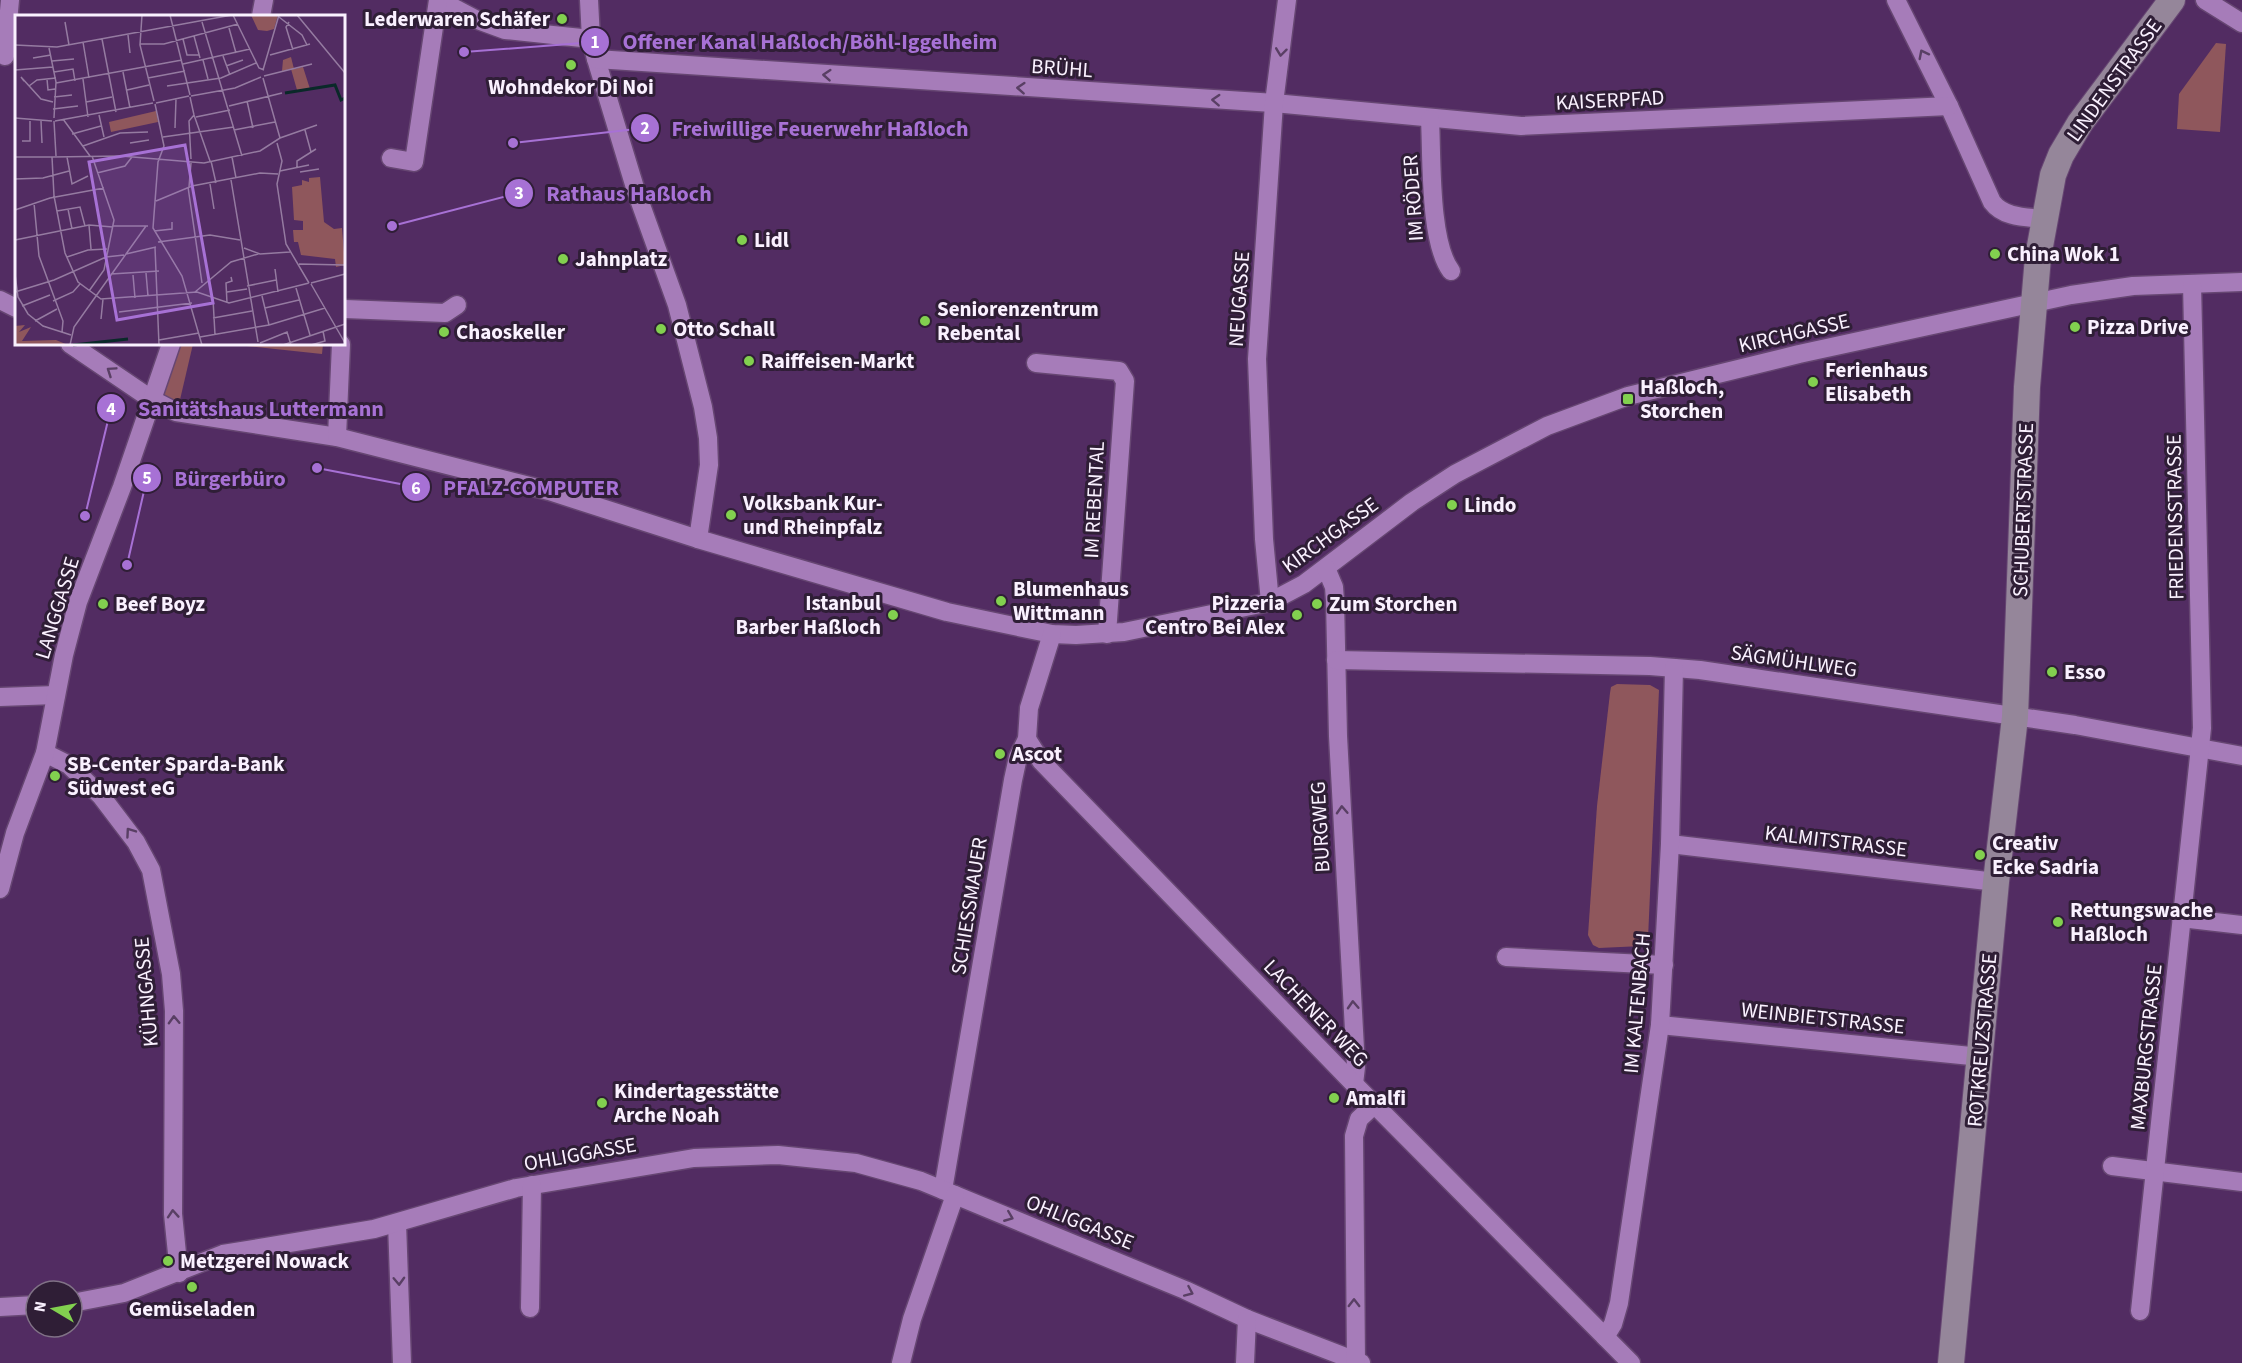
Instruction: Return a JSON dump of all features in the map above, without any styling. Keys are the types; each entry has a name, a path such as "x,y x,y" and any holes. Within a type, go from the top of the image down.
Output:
{"main road":[{"name":"LINDENSTRASSE","path":"2032,302 2053,175 2068,141 2172,0"},
{"name":"SCHUBERTSTRASSE","path":"2015,717 2032,302"},
{"name":"ROTKREUZSTRASSE","path":"1951,1363 1996,882 2015,717"}],"street":[{"path":"7,56 10,0"},
{"path":"261,15 264,0"},
{"path":"391,158 414,162 439,0 505,30 591,39"},
{"path":"589,0 591,39 596,59 636,191 677,305 703,407 709,465 698,539"},
{"name":"NEUGASSE","path":"1270,602 1264,539 1257,359 1274,103 1287,0"},
{"path":"1896,0 1949,106 1971,160 1997,209 2007,214 2044,219"},
{"path":"2205,0 2242,23"},
{"name":"BRÜHL","path":"596,59 1274,103"},
{"name":"KAISERPFAD","path":"1274,103 1487,125 1557,126 1949,106"},
{"name":"IM RÖDER","path":"1430,119 1438,242 1442,258 1451,271"},
{"name":"KIRCHGASSE","path":"71,345 152,399 177,412 337,437 549,491 698,539 947,612 1052,634 1107,634 1270,602 1326,568 1412,502 1455,474 1524,436 1597,406 1690,379 2032,302 2133,286 2242,282"},
{"name":"FRIEDENSSTRASSE","path":"2192,284 2202,709 2200,748"},
{"path":"0,300 15,308"},
{"path":"345,309 446,313 457,305"},
{"name":"LANGGASSE","path":"0,889 15,833 45,753 78,602 122,487 171,345"},
{"path":"337,437 341,345"},
{"name":"IM REBENTAL","path":"1036,363 1119,371 1125,381 1107,634"},
{"name":"BURGWEG","path":"1326,568 1334,587 1356,1067 1354,1084"},
{"name":"SCHIESSMAUER","path":"901,1363 949,1192 1012,780 1018,757 1027,739 1029,708 1052,634"},
{"name":"SÄGMÜHLWEG","path":"1336,660 1674,668 2015,717 2242,756"},
{"name":"IM KALTENBACH","path":"1605,1338 1613,1324 1618,1303 1660,1025 1671,844 1674,668"},
{"path":"0,697 56,695"},
{"name":"LACHENER WEG","path":"1027,739 1041,761 1374,1105 1630,1363"},
{"name":"MAXBURGSTRASSE","path":"2140,1311 2200,748"},
{"name":"KÜHNGASSE","path":"45,753 69,765 101,796 136,842 151,870 171,974 174,1011 173,1214 179,1273"},
{"name":"KALMITSTRASSE","path":"1671,844 1996,882"},
{"path":"2181,918 2242,925"},
{"path":"1506,957 1664,965"},
{"name":"WEINBIETSTRASSE","path":"1660,1025 1981,1057"},
{"path":"1357,1362 1354,1136 1359,1119 1374,1105"},
{"name":"OHLIGGASSE","path":"84,1301 124,1293 223,1254 397,1223 532,1185 675,1161 745,1155 796,1156 856,1163 902,1175 949,1192 1185,1290 1247,1319 1357,1362"},
{"path":"2112,1166 2242,1182"},
{"path":"530,1308 532,1185"},
{"path":"397,1223 402,1363"},
{"path":"0,1306 24,1305"},
{"path":"1245,1363 1247,1319"}],"shaded area":[{"path":"2216,43 2226,44 2220,132 2177,129 2179,94"},
{"path":"177,345 193,345 179,404 159,397"},
{"path":"237,345 323,345 322,354"},
{"path":"1617,684 1650,685 1659,690 1648,939 1642,946 1599,948 1593,945 1588,935 1597,806 1610,693 1611,687"}],"place":[{"name":"Lederwaren Schäfer","path":"562,19"},
{"name":"Offener Kanal Haßloch/Böhl-Iggelheim","path":"464,52"},
{"name":"Wohndekor Di Noi","path":"571,65"},
{"name":"Freiwillige Feuerwehr Haßloch","path":"513,143"},
{"name":"Rathaus Haßloch","path":"392,226"},
{"name":"Lidl","path":"742,240"},
{"name":"China Wok 1","path":"1995,254"},
{"name":"Jahnplatz","path":"563,259"},
{"name":"Seniorenzentrum Rebental","path":"925,321"},
{"name":"Pizza Drive","path":"2075,327"},
{"name":"Otto Schall","path":"661,329"},
{"name":"Chaoskeller","path":"444,332"},
{"name":"Raiffeisen-Markt","path":"749,361"},
{"name":"Ferienhaus Elisabeth","path":"1813,382"},
{"name":"Haßloch, Storchen","path":"1628,399"},
{"name":"PFALZ-COMPUTER","path":"317,468"},
{"name":"Lindo","path":"1452,505"},
{"name":"Volksbank Kur- und Rheinpfalz","path":"731,515"},
{"name":"Sanitätshaus Luttermann","path":"85,516"},
{"name":"Bürgerbüro","path":"127,565"},
{"name":"Blumenhaus Wittmann","path":"1001,601"},
{"name":"Beef Boyz","path":"103,604"},
{"name":"Zum Storchen","path":"1317,604"},
{"name":"Istanbul Barber Haßloch","path":"893,615"},
{"name":"Pizzeria Centro Bei Alex","path":"1297,615"},
{"name":"Esso","path":"2052,672"},
{"name":"Ascot","path":"1000,754"},
{"name":"SB-Center Sparda-Bank Südwest eG","path":"55,776"},
{"name":"Creativ Ecke Sadria","path":"1980,855"},
{"name":"Rettungswache Haßloch","path":"2058,922"},
{"name":"Amalfi","path":"1334,1098"},
{"name":"Kindertagesstätte Arche Noah","path":"602,1103"},
{"name":"Metzgerei Nowack","path":"168,1261"},
{"name":"Gemüseladen","path":"192,1287"}]}
